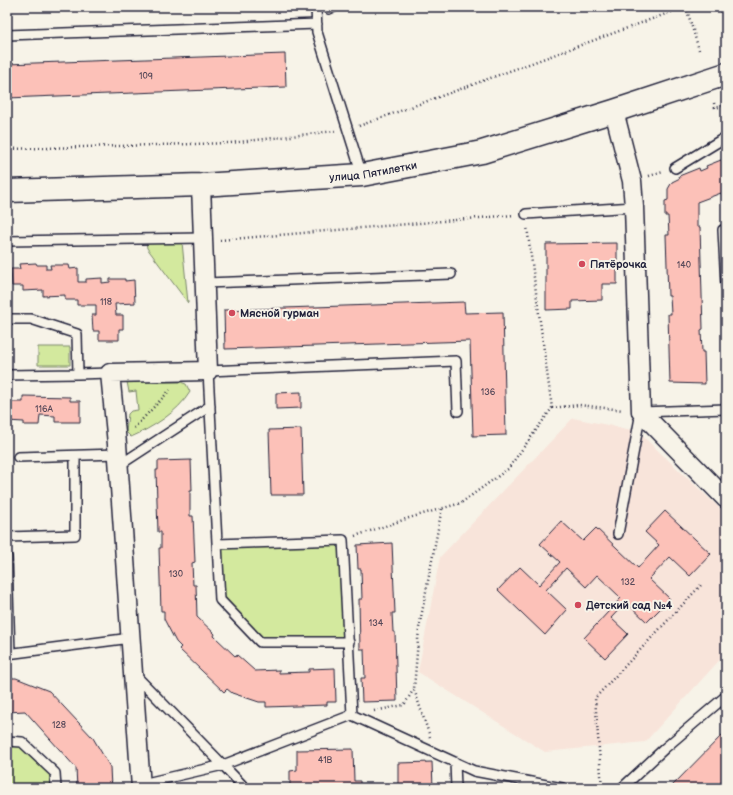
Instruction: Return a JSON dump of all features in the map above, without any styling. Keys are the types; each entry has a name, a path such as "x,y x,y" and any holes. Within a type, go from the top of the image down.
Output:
{"main road":[{"name":"улица Пятилетки","path":"7,191 201,185 362,175 482,152 726,74"}],"street":[{"path":"614,110 632,181 641,412 726,499"},
{"path":"141,786 118,455 110,373 208,371 201,185"}],"lane":[{"path":"316,7 318,32 362,175"},
{"path":"7,35 317,24"},
{"path":"675,168 726,137"},
{"path":"526,214 634,206"},
{"path":"726,229 723,230 726,286"},
{"path":"7,241 203,238"},
{"path":"205,283 451,274"},
{"path":"7,319 31,318 77,334 78,374"},
{"path":"349,642 260,642 220,600 208,371 456,361 458,411"},
{"path":"7,375 110,373"},
{"path":"18,457 118,455 210,406"},
{"path":"618,534 641,412 726,409"},
{"path":"7,537 75,535 75,456"},
{"path":"217,544 343,540 352,714"},
{"path":"7,557 8,654 131,638"},
{"path":"134,673 245,788"},
{"path":"622,788 726,696"},
{"path":"141,786 223,765 352,714 474,771 562,788"},
{"path":"7,741 22,742 55,773 56,788"},
{"path":"455,762 456,788"}],"path":[{"path":"7,149 230,143 348,130 686,7 699,50"},
{"path":"714,102 715,108 726,105"},
{"path":"632,181 675,168"},
{"path":"203,238 216,240 526,214 552,408 508,470 461,503 343,540"},
{"path":"118,455 130,432 184,372"},
{"path":"552,408 580,405 641,412"},
{"path":"435,753 414,689 419,628 442,508"},
{"path":"602,788 595,698 702,585"},
{"path":"352,714 404,705 414,689"}],"shaded area":[{"name":"Детский сад №4","path":"573,418 637,431 726,514 726,653 645,742 545,752 418,672 440,557"}],"green space":[{"path":"146,242 182,242 188,303 147,248"},
{"path":"38,347 70,347 70,365 38,365"},
{"path":"127,382 180,382 186,384 190,392 172,413 131,437 126,432 128,414 131,411 138,410 136,391 129,392"},
{"path":"343,540 349,642 260,642 220,600 217,544"},
{"path":"7,741 22,742 55,773 56,788 7,788"}],"building":[{"path":"285,54 286,87 7,98 7,64"},
{"path":"726,158 726,197 724,198 721,193 697,202 697,227 700,227 703,329 701,330 702,352 704,352 705,384 670,383 668,314 671,314 670,296 668,296 666,235 669,235 668,216 665,216 665,201 668,200 668,189 672,182 680,178 679,176 699,168 700,171 707,168 706,166"},
{"name":"Пятёрочка","path":"617,243 617,284 602,284 602,300 572,301 572,309 546,310 546,244"},
{"path":"36,263 37,265 46,265 46,269 51,269 50,265 69,265 70,269 78,268 78,282 86,282 86,279 102,278 102,283 110,282 110,279 125,279 125,281 134,280 135,303 115,304 116,315 123,315 123,329 119,329 119,340 99,340 99,331 93,331 92,315 96,315 96,305 77,305 77,300 65,300 65,295 43,296 43,290 23,291 23,286 12,286 11,269 20,269 19,264"},
{"path":"464,302 465,313 503,312 506,435 473,436 470,341 225,349 224,310"},
{"path":"301,392 301,408 276,409 276,393"},
{"path":"23,396 70,397 70,401 80,401 80,422 55,422 55,416 40,415 39,425 24,425 24,422 7,421 7,402 23,402"},
{"path":"301,429 303,495 271,495 269,430"},
{"path":"191,460 192,491 190,491 190,516 193,516 195,562 192,563 193,585 196,585 197,617 236,657 237,655 255,671 279,670 279,673 309,672 309,669 335,668 336,702 327,702 327,705 266,707 266,702 259,702 232,693 227,689 224,692 179,649 181,647 176,642 164,619 164,611 161,611 159,548 161,548 161,532 158,532 156,470 158,470 158,461"},
{"path":"665,511 711,554 690,576 670,557 649,579 670,599 647,622 626,602 611,618 628,634 605,658 584,638 621,598 597,575 586,587 566,568 546,590 567,610 545,635 498,590 520,567 539,585 560,562 540,544 561,521 583,541 596,528 638,568 659,545 645,532"},
{"path":"392,543 395,613 392,613 393,632 395,632 397,701 362,702 361,678 365,678 364,649 360,649 359,599 362,599 361,569 358,569 357,545"},
{"path":"7,678 16,678 49,691 93,738 110,767 111,788 77,788 76,768 25,711 7,712"},
{"path":"726,731 726,777 715,788 670,788"},
{"path":"353,749 354,781 360,781 360,788 290,788 290,771 297,770 297,750"},
{"path":"432,762 433,788 398,788 398,763"}],"place":[{"name":"Пятёрочка","path":"582,264"},
{"name":"Мясной гурман","path":"232,313"},
{"name":"Детский сад №4","path":"578,605"}]}
